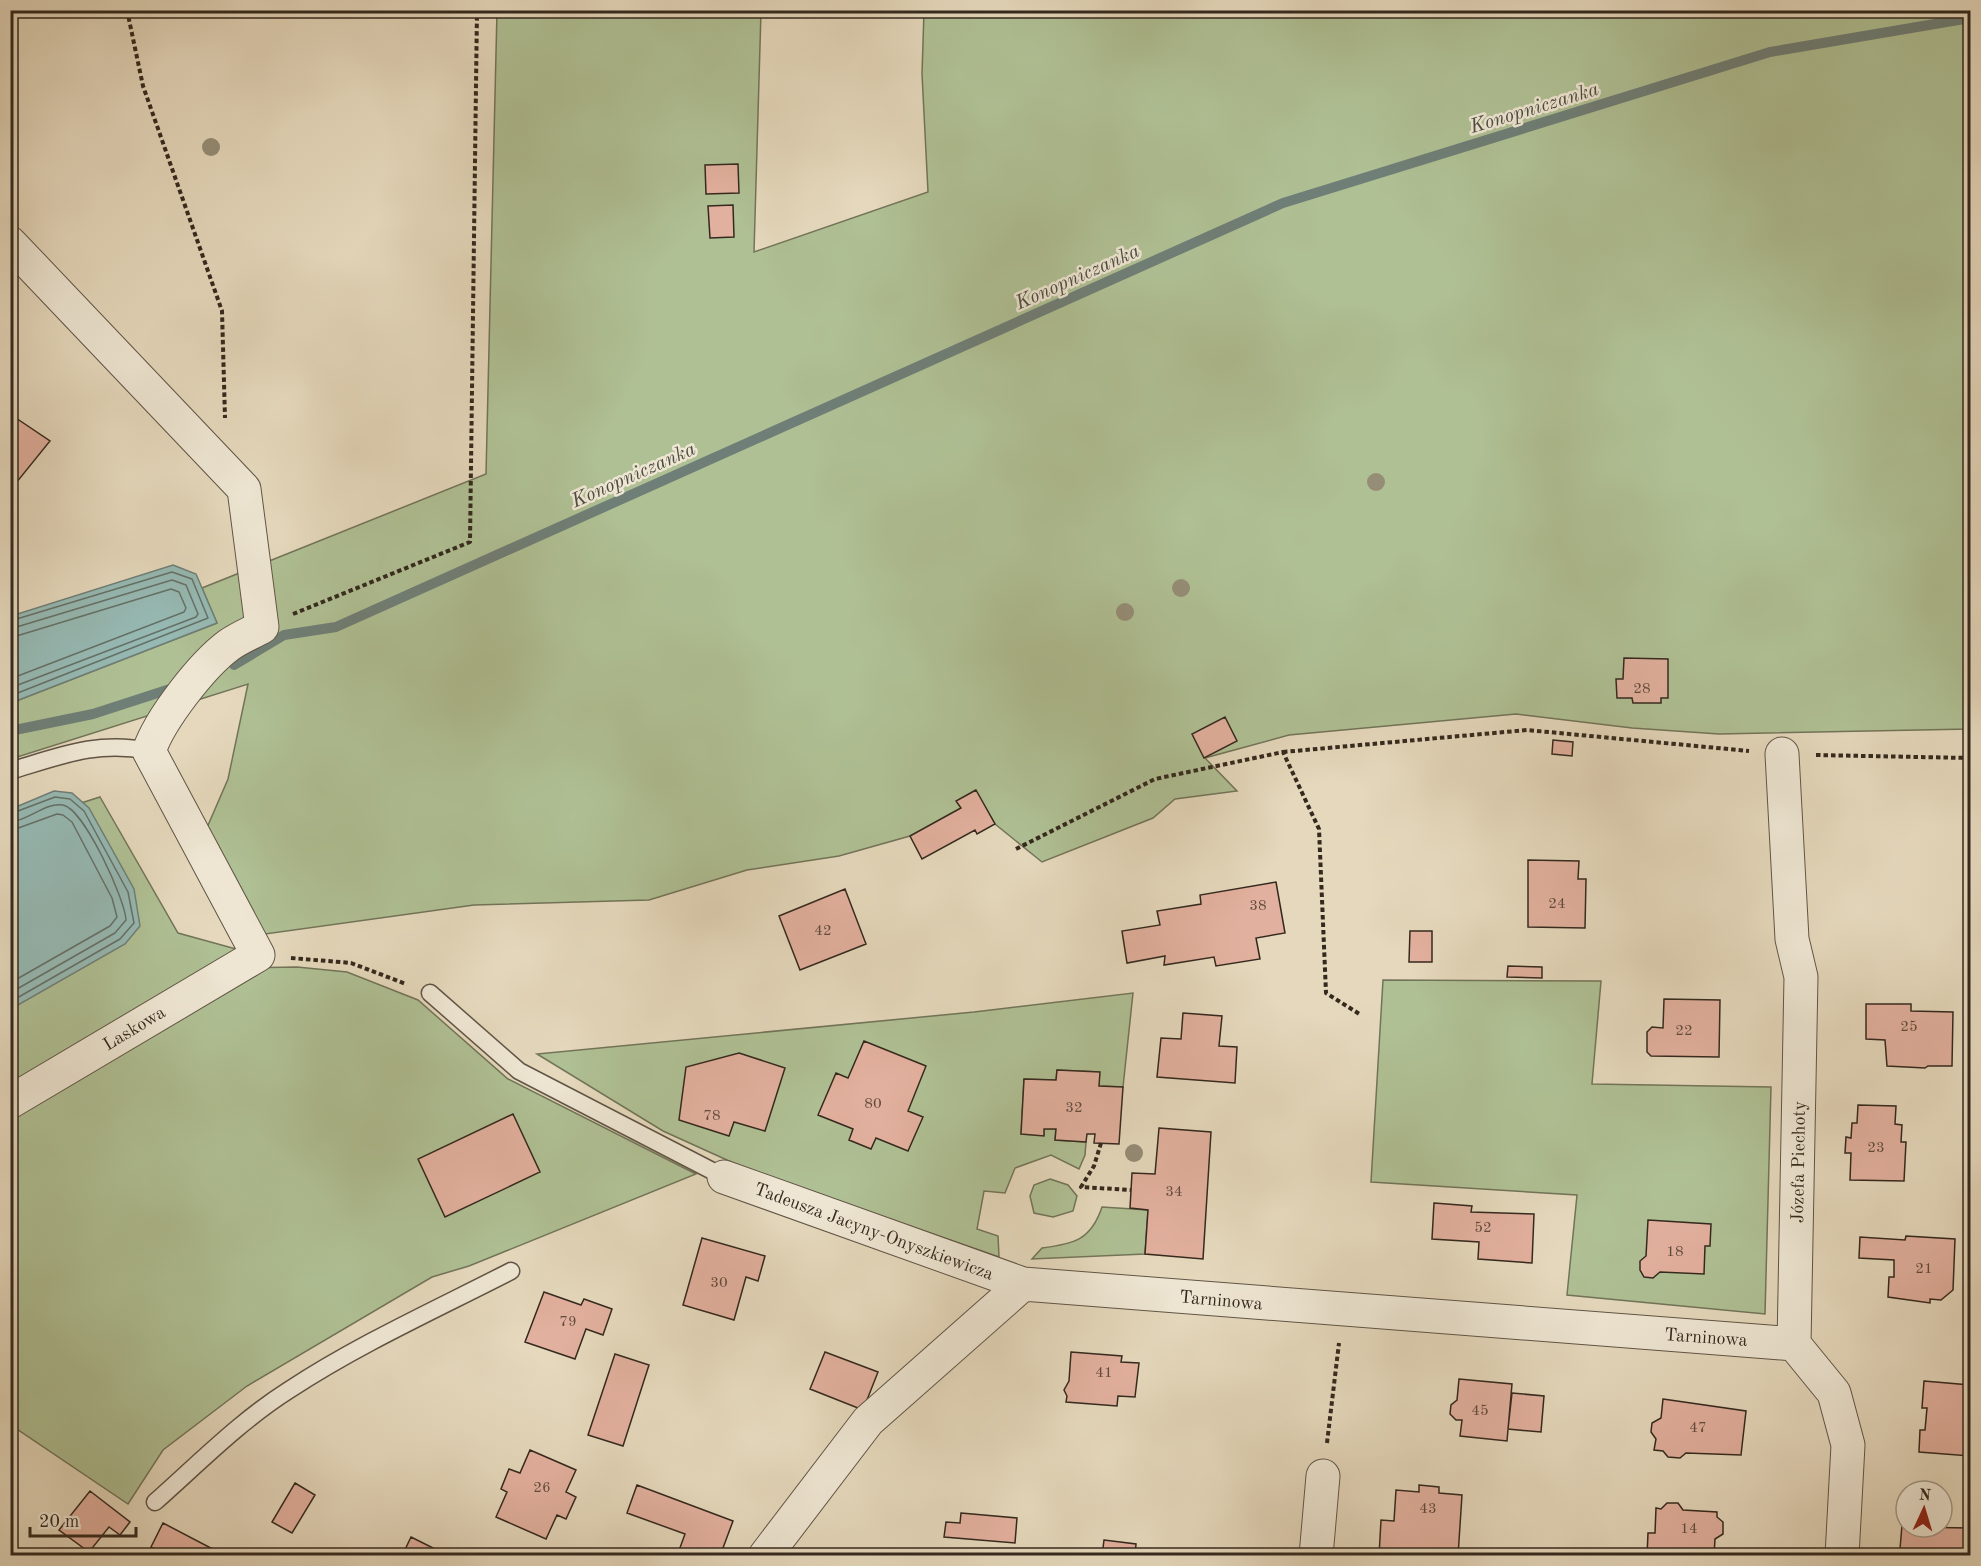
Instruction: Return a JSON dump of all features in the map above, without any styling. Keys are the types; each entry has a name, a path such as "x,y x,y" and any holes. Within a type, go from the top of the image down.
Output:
{"street":[{"path":"10,243 244,489 262,627 229,646 209,664 156,731 149,751 258,955"},
{"name":"Józefa Piechoty","path":"1782,754 1792,939 1801,977 1794,1344"},
{"name":"Laskowa","path":"10,1102 258,955"},
{"name":"Tadeusza Jacyny-Onyszkiewicza","path":"724,1177 1023,1284"},
{"path":"765,1556 868,1421 1023,1284"},
{"name":"Tarninowa","path":"1023,1284 1794,1344"},
{"path":"1794,1344 1834,1393 1848,1445 1842,1556"},
{"path":"1316,1556 1323,1476"}],"lane":[{"path":"10,771 88,748 123,746 149,751"},
{"path":"430,993 519,1071 724,1177"},
{"path":"155,1502 248,1419 287,1391 338,1359 512,1271"}],"path":[{"path":"127,10 143,86 222,311 226,470"},
{"path":"262,627 470,542 477,10"},
{"path":"1016,849 1155,779 1283,752 1527,730 1782,754 1971,758"},
{"path":"1283,752 1319,829 1326,993 1361,1015"},
{"path":"258,955 351,963 430,993"},
{"path":"1101,1143 1094,1166 1081,1187 1131,1190"},
{"path":"1323,1476 1343,1310"}],"green space":[{"path":"497,11 761,11 754,252 928,192 922,74 924,11 1970,11 1970,729 1719,734 1632,728 1516,714 1289,735 1205,758 1237,791 1175,799 1153,818 1042,862 995,824 975,790 957,801 961,808 910,836 839,856 747,870 649,900 474,905 258,935 206,830 228,779 248,684 11,759 11,703 217,623 202,588 486,474"},
{"path":"100,797 178,933 258,955 236,968 297,967 347,972 418,1000 508,1079 696,1174 469,1266 432,1277 247,1386 163,1450 128,1504 11,1425 10,830 25,821"},
{"path":"1383,980 1601,981 1592,1084 1771,1087 1765,1314 1567,1295 1577,1195 1371,1182"},
{"path":"1133,993 1123,1087 1099,1086 1099,1072 1057,1070 1056,1080 1024,1079 1021,1134 1044,1135 1044,1129 1056,1129 1055,1140 1086,1142 1085,1155 1079,1169 1051,1155 1015,1168 1005,1193 984,1191 977,1229 998,1236 999,1257 749,1170 663,1131 537,1054 974,1012"},
{"path":"1050,1179 1068,1185 1077,1196 1073,1211 1053,1217 1034,1213 1030,1196 1034,1185"},
{"path":"1102,1207 1148,1210 1145,1254 1032,1259 1042,1248 1072,1242 1087,1233 1098,1218"}],"water":[{"path":"173,565 196,574 217,623 11,703 11,616"},
{"path":"54,791 72,793 89,808 134,889 140,926 125,944 11,1009 11,809"}],"building":[{"path":"738,164 739,193 706,194 705,165"},
{"path":"733,205 734,237 710,238 708,206"},
{"path":"10,414 50,441 12,488 10,486"},
{"path":"1624,658 1668,659 1668,698 1661,698 1661,703 1633,703 1632,698 1617,698 1616,679 1623,679"},
{"path":"1225,717 1237,741 1204,758 1192,734"},
{"path":"1553,740 1573,742 1572,756 1552,754"},
{"path":"976,790 995,824 977,834 975,830 922,859 910,836 961,808 956,801"},
{"path":"1528,860 1579,861 1578,879 1586,879 1585,928 1528,927"},
{"path":"1276,882 1285,933 1256,938 1260,959 1216,966 1214,957 1164,965 1165,956 1127,963 1122,931 1160,925 1157,911 1201,904 1200,895"},
{"path":"845,889 866,944 800,970 779,916"},
{"path":"1410,931 1432,931 1432,962 1409,962"},
{"path":"1508,966 1542,967 1542,978 1507,977"},
{"path":"1664,999 1720,1000 1719,1057 1651,1056 1647,1052 1647,1032 1652,1027 1663,1028"},
{"path":"1866,1004 1911,1004 1911,1011 1953,1012 1952,1066 1925,1068 1887,1066 1885,1040 1866,1039"},
{"path":"1183,1013 1222,1016 1219,1046 1237,1047 1235,1083 1157,1077 1161,1038 1181,1039"},
{"path":"864,1041 926,1066 908,1111 923,1117 908,1151 876,1138 871,1149 849,1140 853,1129 818,1115 836,1073 848,1078"},
{"path":"739,1053 785,1068 765,1131 734,1122 729,1136 679,1120 686,1067"},
{"path":"1057,1070 1100,1072 1099,1086 1123,1087 1119,1144 1094,1143 1095,1134 1087,1134 1086,1142 1055,1140 1056,1129 1044,1129 1044,1136 1021,1134 1024,1079 1056,1080"},
{"path":"1858,1105 1896,1106 1895,1124 1902,1125 1901,1142 1906,1142 1904,1181 1850,1180 1851,1153 1845,1153 1846,1137 1851,1138 1852,1123 1857,1123"},
{"path":"513,1114 540,1172 445,1217 418,1159"},
{"path":"1159,1128 1211,1132 1203,1259 1145,1254 1148,1210 1130,1208 1132,1173 1155,1174"},
{"path":"1434,1203 1472,1206 1471,1212 1534,1214 1532,1263 1478,1259 1479,1242 1432,1239"},
{"path":"1648,1220 1711,1224 1710,1246 1705,1246 1704,1274 1660,1272 1653,1278 1644,1277 1640,1270 1640,1261 1646,1256"},
{"path":"1906,1236 1955,1239 1953,1290 1941,1300 1930,1299 1930,1303 1888,1297 1889,1277 1894,1277 1894,1260 1859,1258 1860,1237 1905,1240"},
{"path":"702,1238 765,1256 758,1281 746,1277 734,1320 683,1305"},
{"path":"544,1292 581,1305 584,1299 612,1309 603,1335 586,1329 575,1359 525,1342"},
{"path":"825,1352 878,1372 863,1410 810,1389"},
{"path":"1071,1352 1122,1356 1121,1362 1139,1363 1135,1397 1118,1396 1117,1406 1066,1402 1067,1396 1064,1390 1069,1381"},
{"path":"615,1354 649,1365 623,1446 588,1435"},
{"path":"1459,1379 1512,1384 1507,1441 1460,1436 1462,1420 1456,1420 1450,1414 1451,1405 1457,1400"},
{"path":"1924,1381 1970,1385 1970,1456 1919,1452 1920,1430 1925,1430 1927,1408 1922,1408"},
{"path":"1512,1393 1544,1396 1541,1432 1508,1429"},
{"path":"1663,1399 1746,1411 1741,1455 1686,1453 1680,1458 1668,1457 1663,1451 1654,1450 1656,1439 1651,1432 1652,1423 1661,1418"},
{"path":"530,1450 576,1470 566,1492 576,1497 566,1519 557,1515 546,1539 496,1517 507,1492 501,1489 509,1469 520,1473"},
{"path":"295,1483 315,1495 292,1533 272,1522"},
{"path":"637,1485 733,1521 720,1556 677,1556 685,1534 627,1513"},
{"path":"1419,1485 1439,1487 1439,1493 1462,1495 1458,1556 1379,1556 1381,1520 1394,1521 1396,1490 1419,1492"},
{"path":"90,1491 130,1522 120,1535 109,1527 89,1552 59,1530"},
{"path":"1667,1503 1678,1503 1683,1510 1717,1512 1717,1517 1723,1522 1723,1534 1715,1539 1714,1556 1647,1556 1648,1533 1655,1533 1656,1508 1661,1509"},
{"path":"961,1513 1017,1518 1015,1543 944,1537 946,1522 960,1523"},
{"path":"163,1523 226,1556 167,1556 151,1547"},
{"path":"1954,1528 1970,1528 1970,1556 1909,1556 1910,1550 1900,1549 1901,1539 1954,1539"},
{"path":"411,1537 449,1556 402,1556"},
{"path":"1104,1540 1136,1544 1135,1556 1102,1556"}],"waterway":[{"name":"Konopniczanka","path":"234,665 284,635 336,627 1283,203 1770,52 1970,18"},
{"name":"Konopniczanka","path":"10,731 93,714 170,689"}]}
